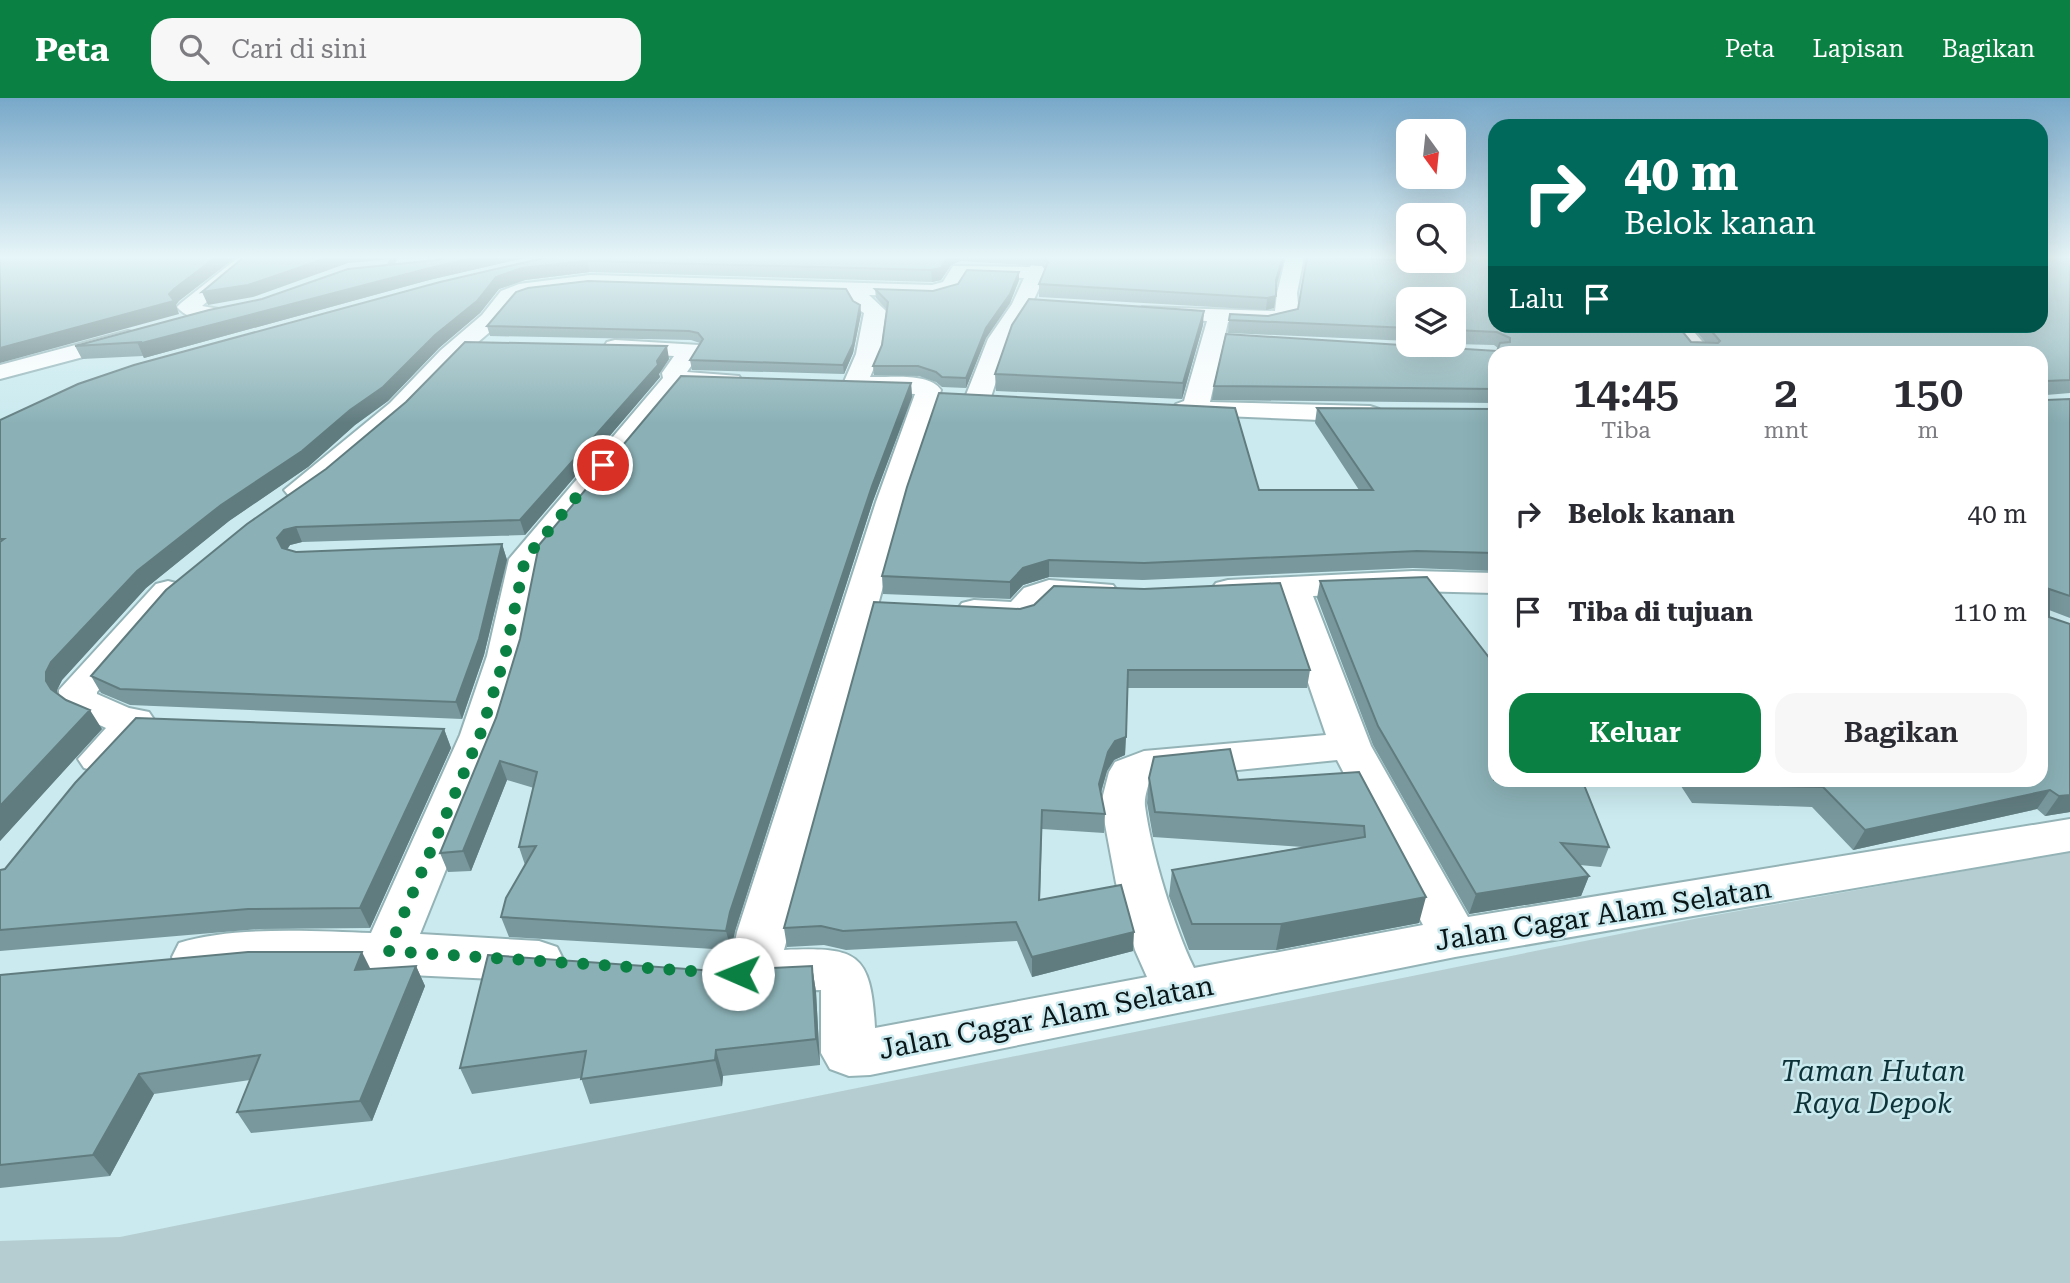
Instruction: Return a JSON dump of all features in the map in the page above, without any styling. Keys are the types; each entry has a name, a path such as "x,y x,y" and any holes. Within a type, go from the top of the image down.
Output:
{"street":[{"path":"203,312 211,314"},
{"path":"178,324 225,312"},
{"path":"275,507 320,475 366,433 399,408 495,312"},
{"path":"855,384 868,354 875,312"},
{"path":"828,383 922,387 929,390 928,397 990,401 999,339 1016,312"},
{"path":"1147,312 1266,320 1288,312"},
{"path":"1195,409 1219,317"},
{"path":"0,372 151,331"},
{"path":"1211,340 1238,341"},
{"path":"463,344 490,344"},
{"path":"598,347 691,350 674,373 676,380"},
{"path":"676,380 750,381"},
{"path":"388,951 480,735 505,656 522,568 534,547 676,380"},
{"name":"Jalan Cagar Alam Selatan","path":"928,397 891,502 874,606 762,932 732,972 829,968 843,979 847,990 849,1053 931,1040 1455,938 2070,835"},
{"path":"1156,407 1396,414"},
{"path":"493,549 534,547"},
{"path":"176,723 122,720 78,700 78,690 160,597 187,575"},
{"path":"1198,591 1413,581 1488,583"},
{"path":"1293,588 1350,746 1455,938"},
{"path":"940,609 1020,613 1036,595 1049,590 1130,593"},
{"path":"70,791 135,721"},
{"path":"439,734 480,735"},
{"path":"1179,990 1160,950 1140,883 1123,803 1130,772 1144,764 1350,746"},
{"path":"151,961 260,951 388,951 583,965"}],"green space":[{"name":"Taman Hutan Raya Depok","path":"2070,852 2070,1283 0,1283 0,1241 120,1237 1699,918"}],"building":[{"path":"0,312 132,312 0,348"},
{"path":"200,312 260,312 138,344 142,342 75,346"},
{"path":"328,312 463,312 435,335 383,387 350,410 302,451 221,505 137,571 51,662 46,672 46,681 51,689 66,700 90,710 0,806 0,542 4,539 0,539 0,420 78,384 134,365"},
{"path":"499,312 859,312 853,344 843,365 690,360 703,339 698,333 689,331 487,326"},
{"path":"887,312 997,312 986,328 966,378 942,377 918,366 873,366 882,345"},
{"path":"1020,312 1204,312 1183,383 995,374 1012,325"},
{"path":"1284,312 1396,312 1396,327 1229,320 1230,314 1268,316"},
{"path":"1466,312 1488,312 1488,332 1466,331"},
{"path":"2048,312 2070,312 2070,380 2048,381 2048,346 1499,346 1500,343 1510,342 1510,338 1499,333 1684,333 1691,342 1718,343 1720,341 1713,333 2048,333"},
{"path":"1226,334 1396,345 1396,357 1466,357 1466,349 1488,350 1488,389 1214,386"},
{"path":"465,342 667,346 657,361 658,365 520,520 296,527 284,530 277,538 282,548 296,552 502,544 479,639 456,702 120,689 91,676 166,590 247,524 326,469 406,402"},
{"path":"681,376 911,383 872,486 730,912 726,931 501,917 506,898 536,846 519,847 537,772 500,761 463,851 440,853 496,718 520,639 539,545"},
{"path":"939,393 1235,408 1259,490 1373,490 1317,408 1488,409 1488,553 1417,551 1144,563 1049,560 1023,568 1010,582 882,576 907,487"},
{"path":"2070,399 2070,596 2049,589 2049,617 2070,624 2070,795 2059,796 2050,790 1865,830 1823,787 2048,787 2048,400"},
{"path":"1427,577 1488,656 1488,787 1585,787 1609,847 1561,843 1589,876 1476,894 1378,726 1320,581"},
{"path":"1280,583 1310,670 1128,670 1126,737 1115,741 1108,752 1099,784 1105,814 1042,810 1039,900 1121,885 1134,932 1032,957 1016,922 843,931 821,926 784,928 874,602 1020,609 1034,605 1054,586 1144,589"},
{"path":"136,718 444,729 360,908 248,909 0,930 0,870 5,869 75,783"},
{"path":"1230,749 1238,780 1359,772 1426,897 1281,924 1192,924 1172,870 1365,837 1364,826 1155,812 1149,778 1154,757"},
{"path":"248,952 362,952 355,970 416,966 360,1101 237,1112 260,1055 139,1074 93,1155 0,1165 0,975"},
{"path":"488,955 716,971 812,966 816,1039 716,1050 715,1060 581,1079 586,1051 460,1068"}],"route":[{"path":"603,465 525,559 505,656 480,735 388,951 738,974"}]}
